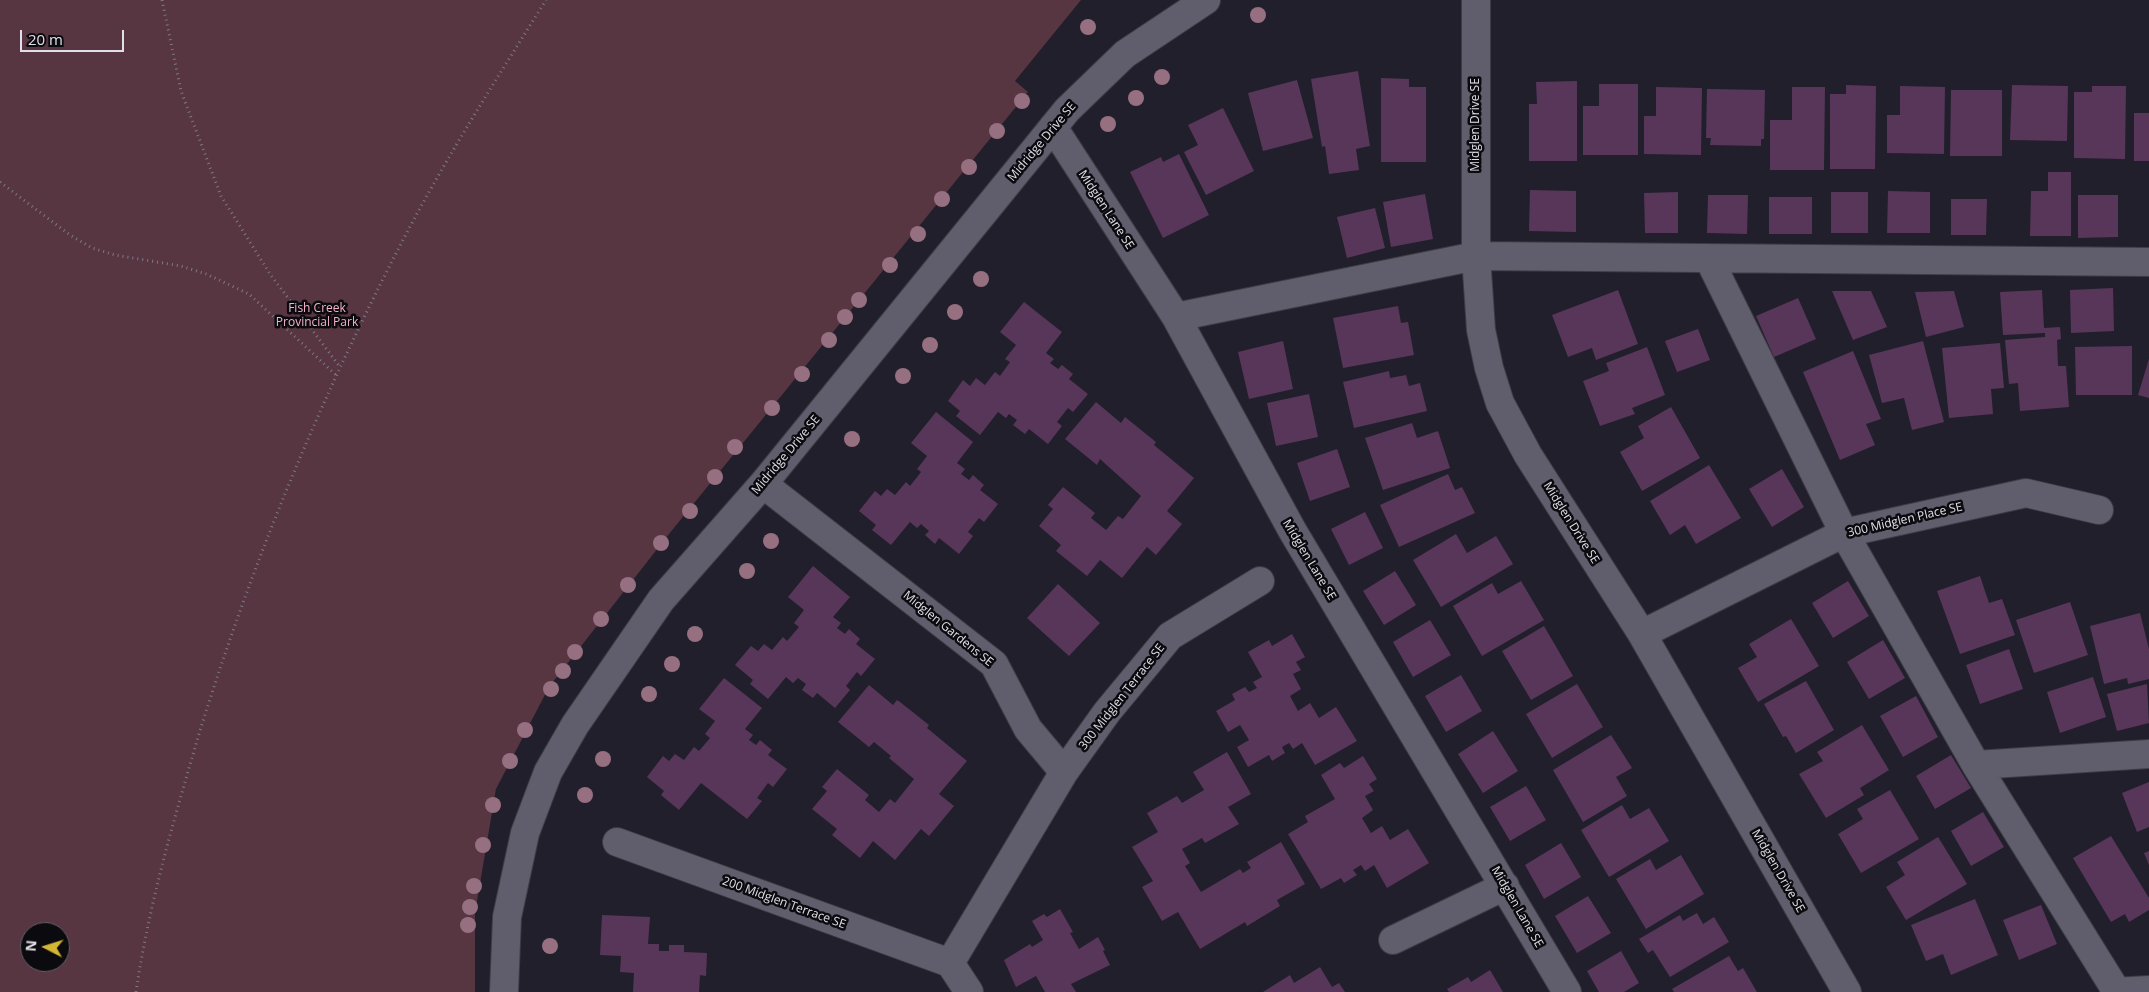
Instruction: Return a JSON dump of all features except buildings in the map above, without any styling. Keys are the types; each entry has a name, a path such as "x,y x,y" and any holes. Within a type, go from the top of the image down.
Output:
{"street":[{"name":"Midridge Drive SE","path":"504,992 507,917 516,870 525,833 548,772 575,725 661,600 763,484 1053,127 1086,90 1125,54 1206,0"},
{"name":"Midglen Drive SE","path":"1476,0 1476,256 1481,330 1489,368 1500,403 1528,455 1642,634 1848,992"},
{"name":"Midglen Lane SE","path":"1053,127 1176,317 1292,530 1567,992"},
{"path":"1176,317 1476,256 2149,262"},
{"path":"1709,259 1844,533 1976,765 2117,992"},
{"name":"Midglen Gardens SE","path":"763,484 994,664 1028,729 1064,772"},
{"name":"300 Midglen Place SE","path":"1642,634 1844,533 2026,493 2099,510"},
{"name":"300 Midglen Terrace SE","path":"1064,772 1107,712 1170,636 1260,581"},
{"path":"1976,765 2149,754"},
{"path":"969,992 950,963 1064,772"},
{"name":"200 Midglen Terrace SE","path":"617,842 950,963"},
{"path":"1393,940 1505,886"},
{"path":"2114,992 2149,990"}],"path":[{"path":"162,0 181,91 221,196 270,274 340,367"},
{"path":"136,992 151,907 166,848 221,663 295,466 336,375 405,236 442,170 546,0"},
{"path":"0,182 70,235 92,248 115,255 181,266 206,274 249,294 336,375"}],"green space":[{"name":"Fish Creek Provincial Park","path":"0,0 1081,0 1015,81 1028,92 669,534 549,687 496,789 475,913 475,992 0,992"}]}
